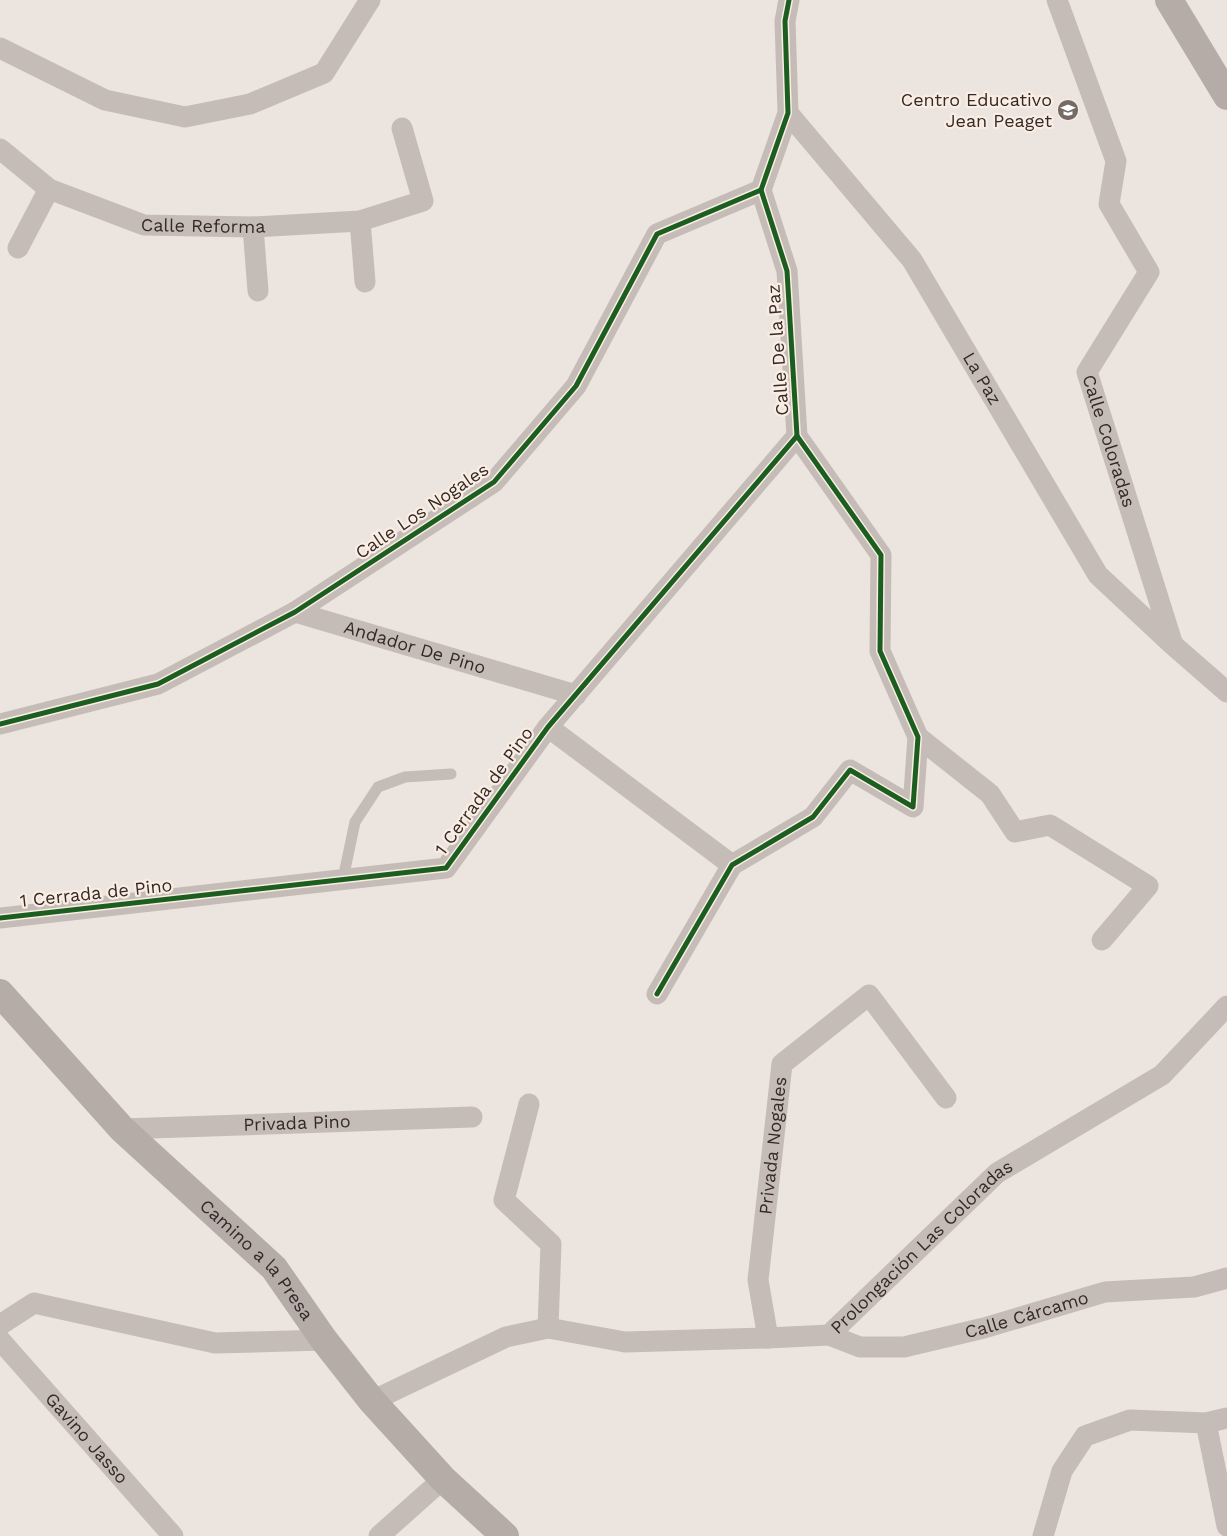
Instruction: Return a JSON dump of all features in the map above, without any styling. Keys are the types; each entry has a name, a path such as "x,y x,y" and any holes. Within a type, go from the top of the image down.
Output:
{"street":[{"path":"0,48 105,100 185,117 250,104 324,73 370,0"},
{"path":"762,190 788,112 785,21 789,0"},
{"name":"Calle Coloradas","path":"1057,0 1116,161 1109,204 1149,272 1087,372 1172,645"},
{"path":"1169,0 1227,96"},
{"name":"La Paz","path":"788,112 912,260 1098,575 1172,645 1227,692"},
{"name":"Calle Reforma","path":"0,149 49,189 144,225 253,227 360,221 423,201 402,128"},
{"path":"18,248 49,189"},
{"name":"Calle De la Paz","path":"732,865 813,817 850,770 913,807 918,738 880,651 881,555 797,436 787,272 762,190"},
{"name":"Calle Los Nogales","path":"0,724 158,684 295,612 494,482 576,386 657,234 762,190"},
{"path":"360,221 365,282"},
{"path":"253,227 258,291"},
{"name":"1 Cerrada de Pino","path":"0,918 446,868 548,727 797,436"},
{"name":"Andador De Pino","path":"295,612 576,694"},
{"path":"548,727 732,865 657,994"},
{"path":"918,738 990,794 1015,832 1050,825 1148,886 1102,940"},
{"name":"Camino a la Presa","path":"0,993 122,1129 274,1268 324,1340 372,1401 443,1480 505,1536"},
{"name":"Privada Nogales","path":"768,1338 758,1280 782,1064 869,995 946,1098"},
{"name":"Prolongación Las Coloradas","path":"372,1401 506,1337 548,1328 625,1342 829,1335 997,1173 1162,1075 1227,1006"},
{"path":"529,1104 504,1200 551,1244 548,1328"},
{"name":"Privada Pino","path":"122,1129 472,1117"},
{"name":"Calle Cárcamo","path":"829,1335 860,1347 904,1347 984,1328 1105,1292 1194,1287 1227,1278"},
{"path":"0,1325 34,1303 215,1343 324,1340"},
{"name":"Gavino Jasso","path":"0,1340 173,1536"},
{"path":"1043,1536 1062,1471 1086,1436 1130,1420 1206,1422 1227,1418"},
{"path":"1206,1422 1227,1526"},
{"path":"379,1536 443,1480"}],"lane":[{"path":"344,879 355,822 378,787 405,777 451,774"}],"cycle path":[{"path":"0,724 158,684 295,612 494,482 576,386 657,234 761,190 788,113 785,21 789,0"},
{"path":"657,994 732,865 813,817 850,770 913,807 918,737 880,651 881,555 797,436 787,271 761,190"},
{"path":"0,918 446,868 548,727 797,436"}],"place":[{"name":"Centro Educativo Jean Peaget","path":"1068,110"}]}
